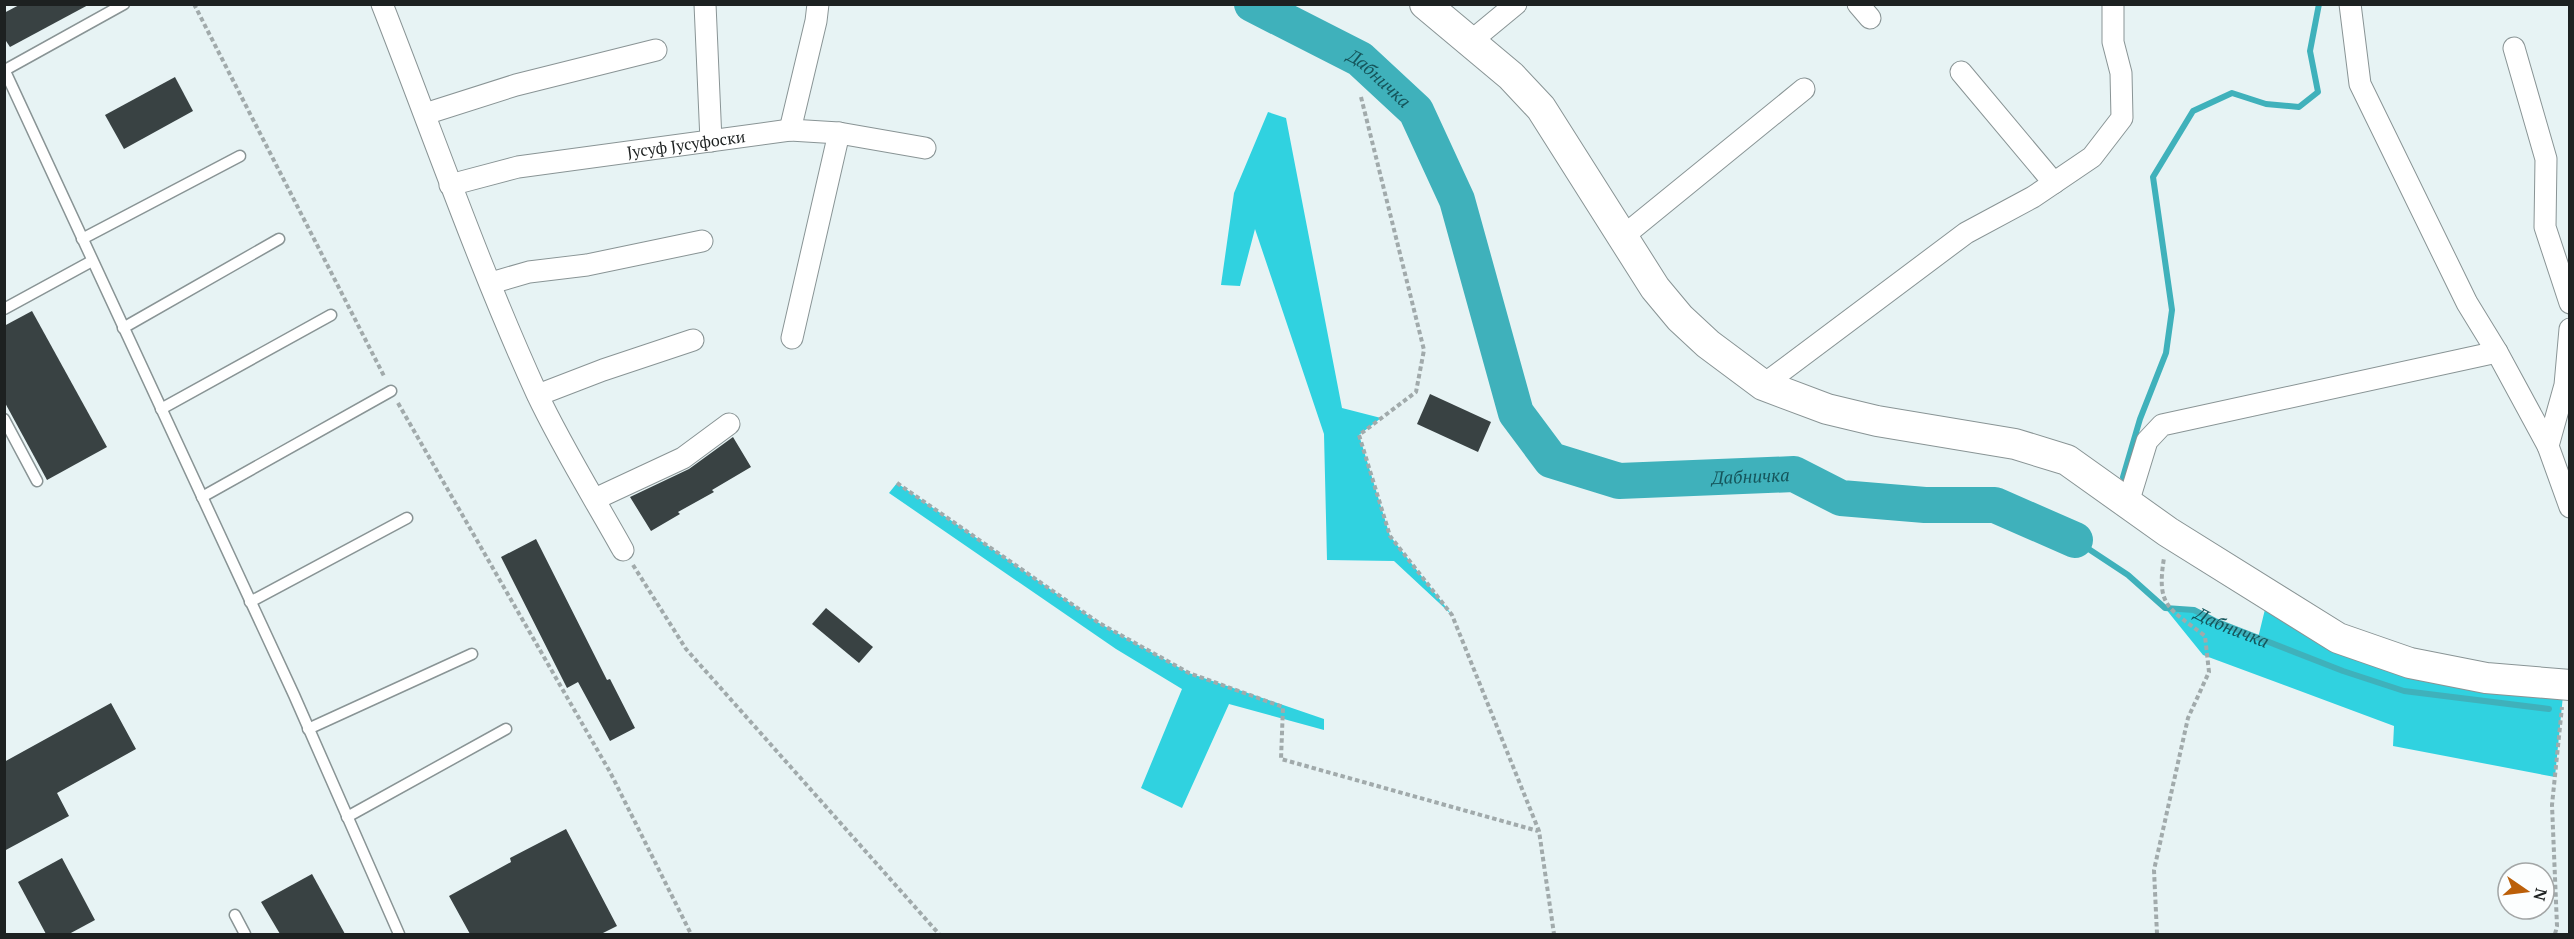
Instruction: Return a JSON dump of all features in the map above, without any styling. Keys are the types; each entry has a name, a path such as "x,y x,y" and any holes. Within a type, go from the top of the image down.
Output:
{"street":[{"path":"382,4 450,185 538,395 623,550"},
{"path":"705,4 711,141"},
{"path":"790,130 818,4"},
{"path":"1425,4 1511,76 1541,108 1621,238 1655,288 1680,318 1708,344 1763,385 1827,409 1877,421 2015,444 2067,460 2168,532 2338,638 2410,663 2486,678 2567,685"},
{"path":"1470,42 1516,4"},
{"path":"1763,385 1966,233 2054,183 2092,157 2122,118 2121,73 2113,42 2113,4"},
{"path":"2350,4 2360,84 2467,303 2497,352 2548,446 2570,507"},
{"path":"2514,48 2546,159 2545,227 2570,303"},
{"path":"425,114 516,85 656,50"},
{"path":"1961,72 2054,183"},
{"path":"1621,238 1804,89"},
{"name":"Јусуф Јусуфоски","path":"450,185 518,167 790,130 839,133 925,148"},
{"path":"792,338 839,133"},
{"path":"491,283 530,272 587,265 702,241"},
{"path":"2548,446 2565,385 2570,329"},
{"path":"538,395 603,370 693,340"},
{"path":"2128,503 2147,441 2162,425 2497,352"},
{"path":"595,499 683,458 729,424"}],"lane":[{"path":"124,4 5,69 308,729 399,934"},
{"path":"82,239 240,156"},
{"path":"123,328 279,239"},
{"path":"4,309 92,261"},
{"path":"161,409 331,315"},
{"path":"202,497 391,391"},
{"path":"4,419 37,481"},
{"path":"250,602 407,518"},
{"path":"308,729 472,654"},
{"path":"347,817 506,729"},
{"path":"235,915 245,934"}],"path":[{"path":"195,4 391,391 610,772 691,934"},
{"path":"1360,97 1424,350 1416,392 1359,435 1390,536 1452,615 1539,831 1554,934"},
{"path":"897,483 1099,623 1189,674 1283,707 1281,759 1539,831"},
{"path":"2157,934 2154,870 2188,718 2209,672 2205,636 2173,611 2160,589 2168,532"},
{"path":"623,550 686,649 939,934"},
{"path":"2555,934 2557,926 2552,805 2567,685"}],"shaded area":[{"path":"1268,112 1286,118 1342,408 1381,418 1359,435 1390,536 1452,615 1394,561 1327,560 1324,434 1255,229 1240,286 1221,285 1234,193"},
{"path":"897,483 1099,623 1189,673 1324,719 1324,730 1229,704 1182,808 1141,788 1182,689 1116,649 889,493"},
{"path":"2268,597 2338,638 2564,685 2555,777 2393,746 2394,726 2203,655 2165,608 2194,610 2258,638"}],"building":[{"path":"21,4 90,4 10,47 4,38 4,13"},
{"path":"175,77 193,111 124,149 105,115"},
{"path":"32,311 107,447 47,480 4,401 4,326"},
{"path":"1430,394 1491,422 1478,452 1417,424"},
{"path":"733,437 751,467 651,531 630,497 689,469"},
{"path":"536,539 607,680 610,679 635,728 610,741 578,682 567,688 501,557"},
{"path":"826,608 873,647 859,663 812,624"},
{"path":"111,703 136,749 57,793 69,816 4,851 4,762"},
{"path":"566,829 617,926 601,934 470,934 449,896 511,862 510,858"},
{"path":"62,858 95,920 69,934 46,934 18,882"},
{"path":"312,874 345,934 280,934 261,902"}],"waterway":[{"name":"Дабничка","path":"1252,4 1360,59 1416,111 1457,200 1516,413 1551,460 1619,481 1794,474 1841,498 1925,505 1995,505 2075,540"},
{"path":"2123,477 2140,419 2166,353 2172,310 2153,177 2193,111 2232,93 2266,104 2299,107 2318,92 2310,51 2319,4"},
{"name":"Дабничка","path":"2075,540 2128,575 2165,608 2194,610 2215,621 2343,671 2404,691 2549,709"}]}
